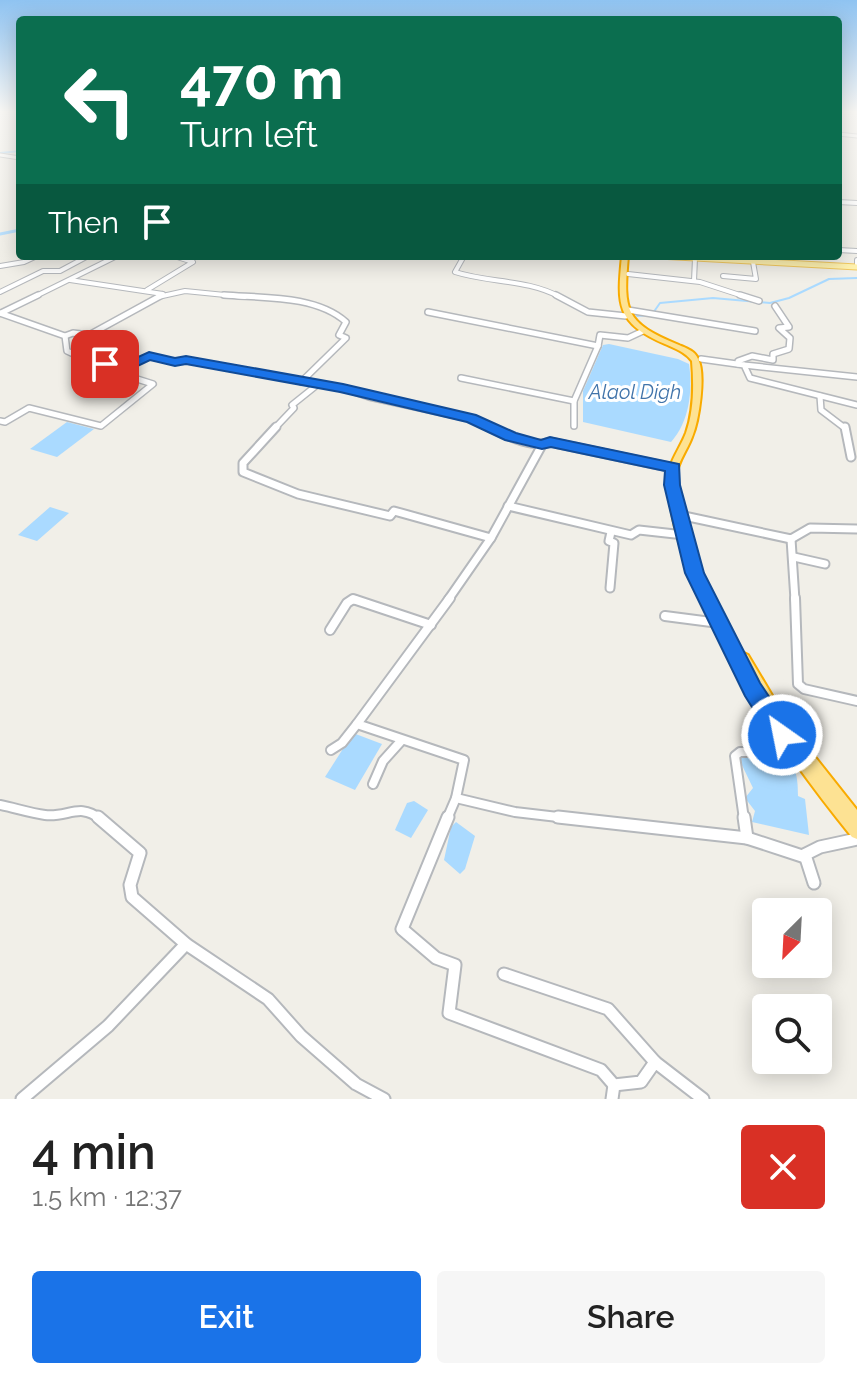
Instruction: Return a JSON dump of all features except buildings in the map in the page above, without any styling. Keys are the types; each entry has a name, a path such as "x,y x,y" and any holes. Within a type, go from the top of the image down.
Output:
{"highway":[{"path":"626,260 623,298 627,313 643,331 688,351 696,361 695,415 673,468 672,485 694,573 753,690 794,752 857,832"},
{"path":"627,313 645,330 689,349 701,359 698,421 692,444 678,470 677,484 704,581 764,695 801,749 857,820"}],"main road":[{"path":"725,260 857,264"}],"street":[{"path":"0,266 28,260"},
{"path":"0,292 45,270 60,271 81,260"},
{"path":"0,313 109,260"},
{"path":"147,290 193,262 187,260"},
{"path":"462,260 455,272 477,279 495,278 547,290 588,312 648,312 755,331"},
{"path":"694,281 695,260"},
{"path":"719,286 725,260"},
{"path":"723,276 756,279 753,262"},
{"path":"628,274 719,286 759,301"},
{"path":"67,280 163,294"},
{"path":"0,313 65,336 73,333 89,335 163,294 185,291 299,302 335,312 346,322 339,335 346,338 301,382"},
{"path":"775,306 789,327 779,328 790,338 789,349 773,354 773,360 752,356 738,361 749,378 780,383 857,405"},
{"path":"428,312 598,346"},
{"path":"574,426 574,401 600,335 628,338 643,331"},
{"path":"0,421 5,422 29,408 101,426 153,384 134,378 125,368 73,355 67,351 65,336"},
{"path":"125,368 149,356 175,362 186,360 471,419 510,437 542,445 550,442 673,468"},
{"path":"701,359 857,377"},
{"path":"461,378 574,401"},
{"path":"317,385 292,405 294,408 243,463 243,472 298,494 390,516 394,511 491,538"},
{"path":"820,396 821,410 840,420 850,436 851,457"},
{"path":"331,750 357,724 431,625 491,538 542,445"},
{"path":"508,506 611,532 631,535 639,530 684,535"},
{"path":"684,516 791,539 810,528 857,529"},
{"path":"610,588 614,543 609,541 611,532"},
{"path":"791,539 794,557 794,653 798,684 804,689 857,701"},
{"path":"794,557 825,564"},
{"path":"330,630 347,603 353,599 431,625"},
{"path":"665,616 719,623"},
{"path":"357,724 464,760 456,798 402,929 436,958 455,965 449,1013 601,1070 613,1092 641,1082 655,1062"},
{"path":"373,784 383,761 401,741"},
{"path":"747,838 735,756 740,752 794,752"},
{"path":"456,798 515,812 747,838 805,855 820,847 857,839"},
{"path":"0,805 49,816 80,809 97,813 140,853 140,861 130,881 132,897 186,944 268,999 301,1036 356,1084 384,1099"},
{"path":"805,855 814,883"},
{"path":"22,1099 108,1026 186,944"},
{"path":"504,974 608,1009 655,1062 703,1099"}],"water":[{"name":"Alaol Digh","path":"603,345 689,364 686,416 671,442 583,422 583,391"},
{"path":"67,422 94,429 57,457 30,449"},
{"path":"50,507 69,513 37,541 18,535"},
{"path":"353,733 382,744 355,790 325,777"},
{"path":"758,754 785,761 794,769 798,796 805,799 809,835 752,822 755,811 745,798 753,788 738,757"},
{"path":"414,801 428,810 411,838 395,830 407,803"},
{"path":"456,822 475,836 465,869 460,874 444,860 451,827"}],"waterway":[{"path":"0,234 16,231"},
{"path":"653,313 660,303 713,298 770,303 789,298 829,279 857,278"},
{"path":"637,316 648,315"}],"route":[{"path":"105,364 125,368 149,356 175,362 186,360 213,364 343,388 369,397 471,419 510,437 542,445 550,442 673,468 676,506 694,573 753,690 782,735"}]}
